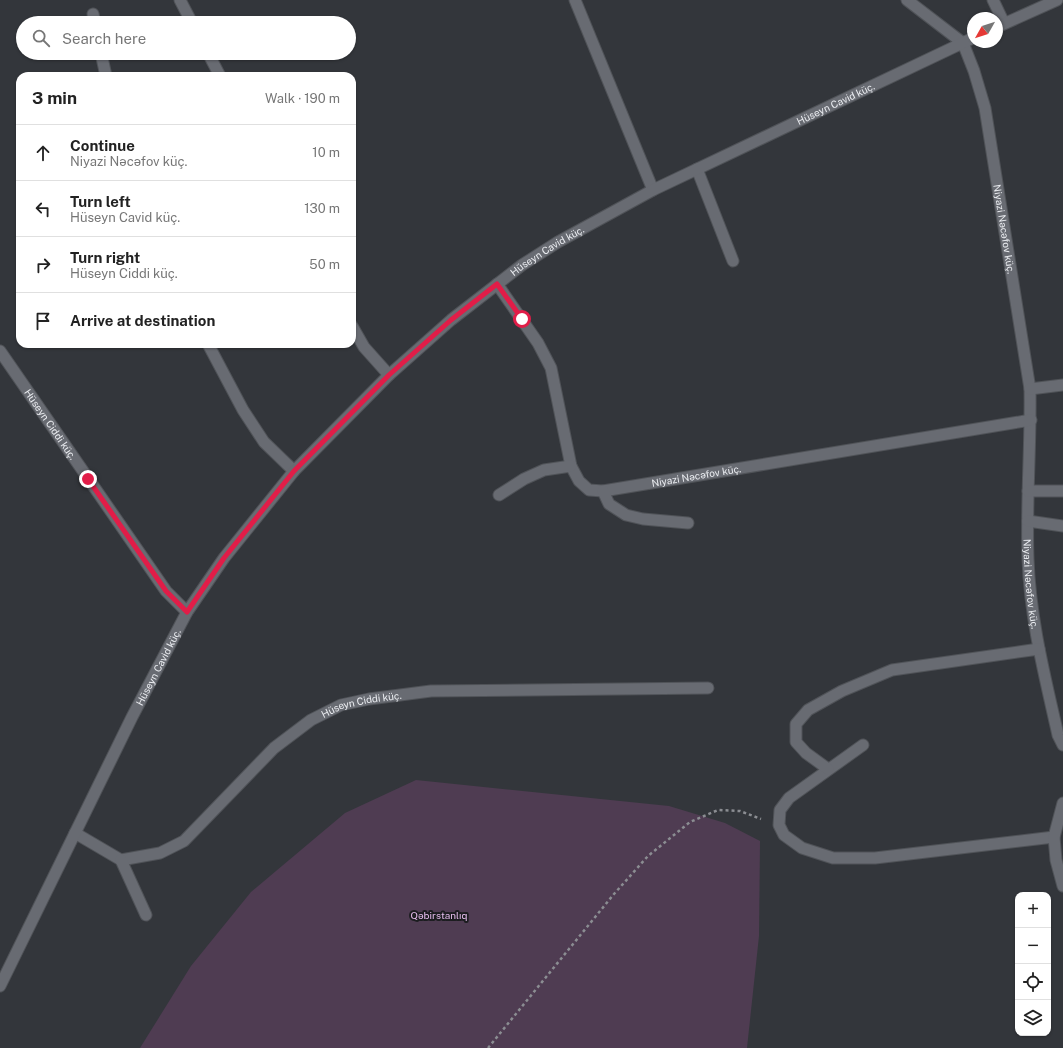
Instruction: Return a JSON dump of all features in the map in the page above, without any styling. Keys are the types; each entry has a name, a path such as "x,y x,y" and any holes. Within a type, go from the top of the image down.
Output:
{"street":[{"path":"180,0 188,16"},
{"path":"575,0 653,190"},
{"path":"907,0 967,40"},
{"path":"993,0 996,12"},
{"path":"1003,24 1057,0"},
{"name":"Hüseyn Cavid küç.","path":"0,986 132,717 187,612 224,558 294,471 389,375 451,320 522,265 558,242 653,190 967,41"},
{"name":"Niyazi Nəcəfov küç.","path":"969,48 974,71 985,108 1030,389 1031,420 1028,491 1028,559 1031,597 1039,650 1058,735 1063,745"},
{"path":"103,60 105,72"},
{"path":"212,60 218,72"},
{"path":"697,169 733,261"},
{"name":"Niyazi Nəcəfov küç.","path":"497,284 538,343 551,368 571,466 578,481 589,490 603,491 1031,420"},
{"path":"356,333 364,347 389,375"},
{"path":"210,348 243,410 264,442 294,471"},
{"name":"Hüseyn Ciddi küç.","path":"0,351 166,591 187,612"},
{"path":"1030,389 1063,385"},
{"path":"499,495 524,479 544,470 571,466"},
{"path":"603,491 609,504 626,515 643,519 688,523"},
{"path":"1028,491 1063,492"},
{"path":"1028,521 1063,526"},
{"path":"828,769 806,753 796,742 796,724 808,710 815,706 842,691 892,670 1039,650"},
{"name":"Hüseyn Ciddi küç.","path":"121,860 160,854 184,841 274,748 311,720 341,705 369,699 431,691 708,688"},
{"path":"862,745 789,798 780,810 779,825 784,835 802,848 833,858 875,858 1054,837"},
{"path":"1063,803 1054,837 1056,860 1063,886"},
{"path":"75,834 121,860 146,915"}],"path":[{"path":"488,1048 614,894 648,856 690,822 718,810 740,811 779,825"}],"green space":[{"name":"Qəbirstanlıq","path":"416,780 669,806 725,823 760,841 759,936 747,1048 140,1048 191,966 251,892 345,813"}],"route":[{"path":"88,479 166,591 187,612 224,558 294,471 389,375 451,320 497,284 522,319"}]}
